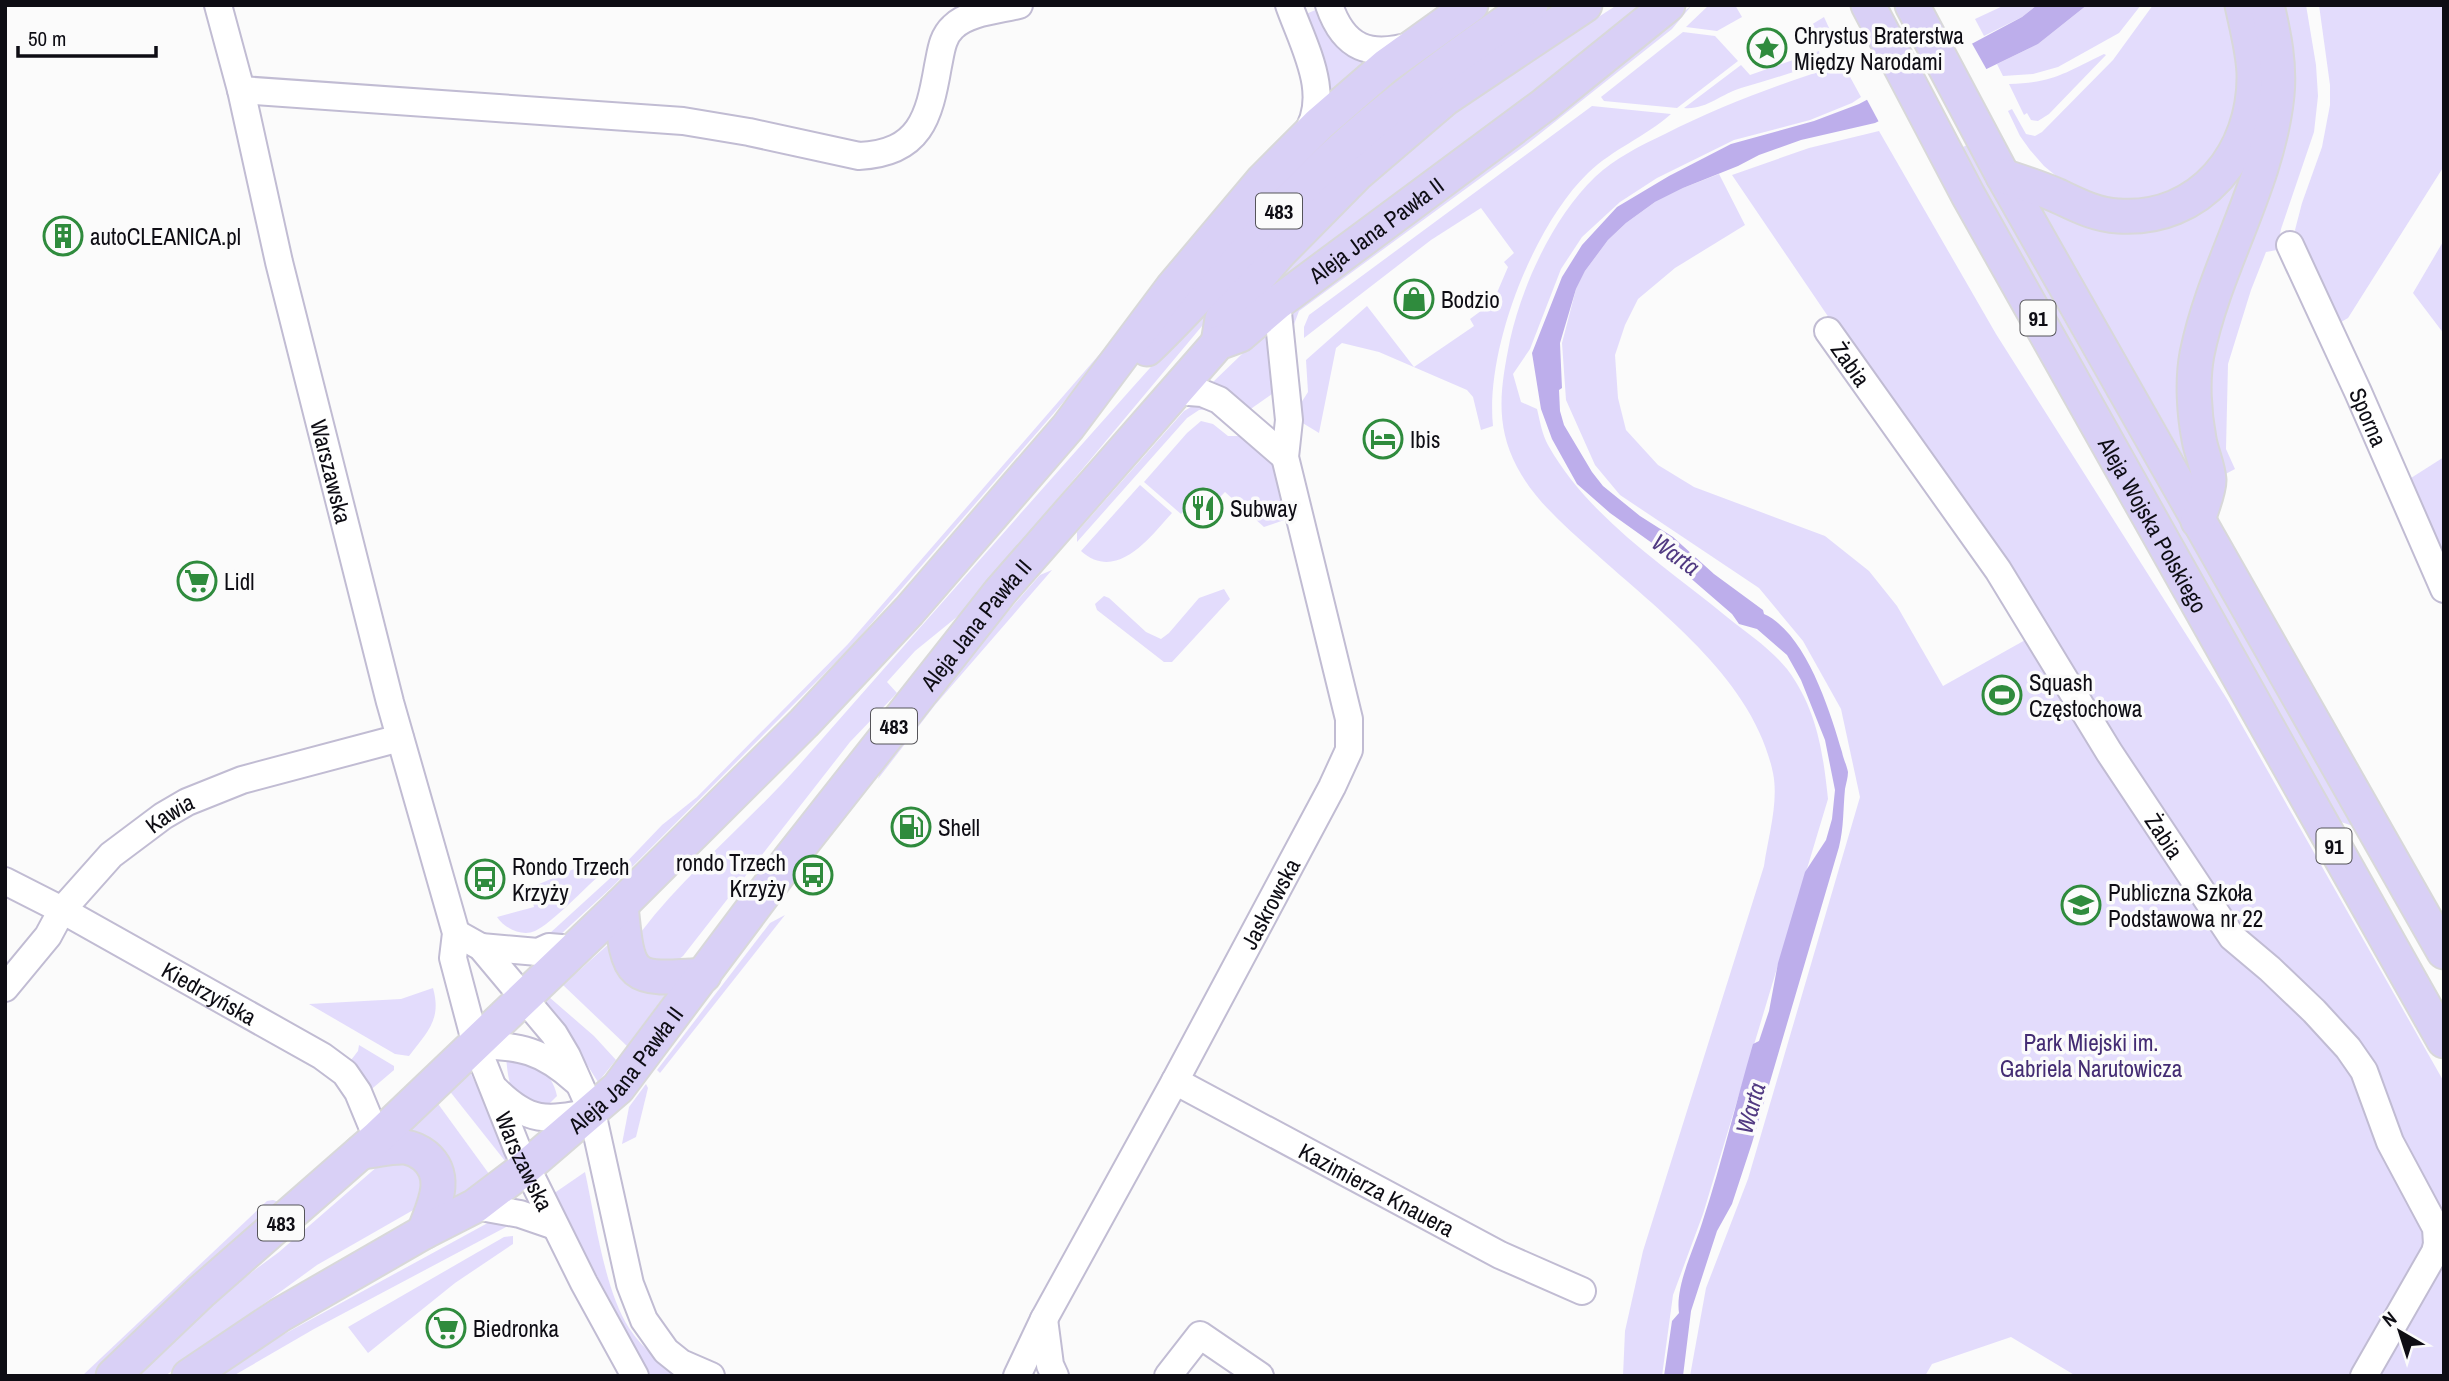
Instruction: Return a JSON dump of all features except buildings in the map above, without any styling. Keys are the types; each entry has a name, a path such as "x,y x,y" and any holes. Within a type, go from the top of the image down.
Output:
{"main road":[{"name":"483","path":"113,1376 201,1292 369,1145 476,1045 848,679 1068,427 1172,288 1264,180 1345,101 1414,44 1471,5"},
{"path":"1218,343 1222,319 1317,212 1403,132 1446,98 1523,22 1585,5"},
{"name":"Aleja Jana Pawła II","path":"189,1376 280,1315 424,1232 475,1206 525,1168 587,1099 618,1088 805,840 1000,592 1218,343 1240,335 1277,303 1544,105 1668,5"},
{"name":"Aleja Wojska Polskiego","path":"1912,5 2003,176 2444,952"},
{"path":"2003,176 2089,210 2118,216 2150,215 2200,193 2223,171 2245,134 2254,75 2252,46 2242,5"},
{"path":"2198,521 2209,482 2196,414 2197,356 2222,268 2270,140 2277,94 2277,65 2275,36 2267,5"},
{"name":"Aleja Wojska Polskiego","path":"1865,11 2444,1041"},
{"name":"483","path":"1068,427 1191,306 1314,175 1366,127 1421,82 1523,22"},
{"path":"621,905 626,952 639,972 659,979 704,975"},
{"path":"369,1145 405,1147 423,1154 431,1162 439,1181 437,1196 424,1232"}],"street":[{"name":"Warszawska","path":"218,5 241,90 282,275 400,738 456,933 453,958 476,1045 525,1168 635,1376"},
{"path":"241,90 683,121 859,156 877,155 910,139 923,123 931,105 946,34 964,19 1019,5"},
{"path":"1289,5 1317,90 1316,113 1301,141"},
{"path":"1329,5 1335,22 1346,37 1370,51 1381,52 1414,44"},
{"name":"Sporna","path":"2290,246 2358,392 2444,589"},
{"name":"Jaskrowska","path":"1017,1376 1044,1319 1175,1081 1332,787 1349,750 1349,719 1285,457 1289,420 1277,303"},
{"name":"Żabia","path":"1828,331 1998,570 2109,752 2232,937 2314,1011 2348,1048 2364,1072 2390,1142 2437,1234 2435,1252 2364,1376"},
{"path":"1176,391 1202,393 1219,400 1285,457"},
{"name":"Kawia","path":"5,988 48,936 62,910 111,855 139,832 187,802 242,780 400,738"},
{"name":"Kiedrzyńska","path":"5,881 62,910 322,1056 345,1073 358,1092 369,1145"},
{"path":"456,933 481,947 554,1034 587,1099 630,1284 643,1320 666,1351 681,1363 711,1376"},
{"path":"481,947 538,952 549,947 573,949"},
{"path":"476,1045 530,1050 559,1066 587,1099"},
{"name":"Kazimierza Knauera","path":"1175,1081 1500,1255 1582,1291"},
{"path":"494,1088 512,1106 538,1118 553,1119 587,1099"},
{"path":"475,1206 520,1214 555,1226"},
{"path":"1044,1319 1050,1365 1055,1376"},
{"path":"1168,1376 1200,1335 1260,1376"}],"green space":[{"path":"1617,5 1645,5 1229,332 1286,261 1428,127"},
{"path":"1692,5 1672,29 1527,144 1299,311 1290,335 1290,316 1294,307 1533,133"},
{"path":"1709,5 1735,5 1742,17 1717,31 1686,27"},
{"path":"2005,5 2037,5 2022,17 1984,36 1975,19"},
{"path":"2087,5 2141,5 2119,33 2058,67 2033,74 2003,76 1997,64 2038,44"},
{"path":"2153,5 2226,5 2238,45 2239,105 2217,160 2171,196 2117,203 2066,184 2044,166 2020,136 2008,111 2012,109 2026,134 2035,136 2042,132 2113,60"},
{"path":"2280,5 2306,5 2318,96 2314,132 2281,229 2277,250 2266,252 2228,364 2226,449 2235,469 2218,478 2207,372"},
{"path":"2319,5 2444,5 2444,166 2348,318 2336,325 2295,230 2322,147 2330,105 2330,85"},
{"path":"1318,9 1336,43 1349,55 1367,63 1329,98 1301,16"},
{"path":"1824,17 1835,41 1811,47 1806,28"},
{"path":"1683,32 1715,36 1738,61 1677,108 1604,101 1601,97"},
{"path":"1819,51 1821,63 1741,88 1699,107 1684,108 1741,65 1750,75"},
{"path":"2106,55 2049,114 2038,121 2031,120 2027,113 2024,115 2009,84 2049,79"},
{"path":"1843,64 1861,97 1852,103 1810,120 1734,140 1657,178 1620,202 1582,237 1561,269 1530,349 1513,374 1521,402 1537,409 1548,445 1584,495 1629,539 1773,654 1787,669 1812,715 1821,748 1828,799 1703,1214 1673,1295 1662,1376 1623,1376 1625,1331 1643,1251 1764,866 1774,808 1773,773 1763,739 1725,678 1675,624 1562,523 1524,479 1510,451 1502,420 1502,389 1507,357 1515,319 1542,252 1566,211 1603,170 1637,148 1730,104"},
{"path":"1592,106 1671,114 1588,173 1549,224 1517,291 1505,327 1493,395 1493,426 1481,430 1473,397 1467,390 1379,352 1342,343 1336,348 1319,433 1301,422 1301,403 1308,392 1306,360 1367,306 1414,367 1474,326 1470,319 1493,302 1508,267 1504,262 1514,253 1481,208 1431,240 1304,338 1304,327 1309,315"},
{"path":"1310,109 1107,352 851,647 612,887 560,935 538,944 618,871 662,825 697,797 848,644 1104,349 1213,216"},
{"name":"Park Miejski im. Gabriela Narutowicza","path":"1879,131 1996,334 2227,699 2444,1082 2444,1376 2076,1376 2011,1337 1932,1364 1925,1376 1690,1376 1706,1288 1748,1179 1860,797 1841,709 1803,641 1759,588 1620,495 1595,465 1566,400 1562,343 1576,289 1585,271 1608,240 1655,202 1719,174 1745,225 1675,268 1638,299 1625,325 1615,355 1618,398 1626,430 1658,465 1694,487 1825,536 1869,571 1897,606 1943,686 2027,639 2062,702 2083,692 1732,175 1809,148"},
{"path":"1969,144 2053,301 2353,826 2341,822 1961,148"},
{"path":"2251,153 2197,319 2201,487 2032,193 2096,226 2127,233 2165,229 2197,213"},
{"path":"2444,240 2444,334 2413,293"},
{"path":"1241,267 1248,271 963,612 915,651 887,682 897,693 850,742 683,956 668,963 642,957 641,932 659,910 801,763"},
{"path":"1269,328 1279,389 1245,413 1213,382"},
{"path":"1196,404 1210,409 1199,410 1187,418 1077,542 1077,532 1184,411"},
{"path":"1201,421 1213,424 1228,436 1245,436 1267,454 1274,466 1290,518 1264,527 1225,492 1219,498 1206,487 1181,514 1144,482"},
{"path":"2444,457 2444,560 2411,478"},
{"path":"1140,485 1172,513 1143,544 1120,559 1107,562 1094,560 1081,551"},
{"path":"1052,570 935,705 878,779 882,764 954,673 1040,575"},
{"path":"1224,589 1230,599 1172,662 1164,662 1097,610 1095,604 1104,596 1109,598 1146,632 1161,639 1199,598"},
{"path":"590,862 602,873 542,927 530,933 519,932 509,928 497,917 534,907 530,888"},
{"path":"785,915 660,1073 657,1070 770,923"},
{"path":"612,941 668,991 627,1046 563,985"},
{"path":"433,988 436,1009 434,1017 427,1032 409,1056 395,1054 309,1004 401,999"},
{"path":"549,997 594,1036 616,1060 598,1082 565,1030 541,1004"},
{"path":"359,1045 394,1066 394,1070 367,1093 348,1064 358,1051"},
{"path":"506,1056 538,1067 550,1079 557,1096 548,1105 520,1097 511,1086"},
{"path":"470,1072 514,1162 509,1166 448,1089"},
{"path":"646,1084 648,1088 636,1137 622,1144 629,1107"},
{"path":"436,1101 492,1178 446,1205 400,1133"},
{"path":"386,1159 422,1168 422,1205 317,1265 165,1376 130,1376 213,1301 279,1252"},
{"path":"585,1172 601,1252 620,1312 640,1342 679,1376 651,1376 553,1194"},
{"path":"267,1201 279,1202 97,1376 82,1376"},
{"path":"495,1219 509,1219 506,1227 314,1329 233,1376 216,1376 277,1338"},
{"path":"513,1236 513,1244 455,1283 368,1353 348,1327 504,1237"}],"water":[{"name":"Warta","path":"2037,5 2087,5 2038,44 1875,123 1801,140 1759,155 1655,202 1608,240 1585,271 1576,289 1560,343 1560,411 1564,425 1592,472 1603,486 1640,516 1673,537 1714,574 1763,610 1764,614 1779,624 1792,638 1804,655 1823,695 1848,772 1839,847 1752,1143 1732,1204 1717,1231 1691,1311 1683,1376 1664,1376 1672,1321 1679,1313 1683,1278 1710,1198 1753,1044 1759,1041 1769,1011 1778,963 1805,872 1826,840 1832,819 1835,790 1825,740 1801,680 1787,655 1757,629 1739,624 1732,614 1659,548 1610,513 1577,484 1552,439 1541,409 1532,353 1562,277 1582,245 1617,207 1731,144 1814,121 1859,104 2022,17"}],"pier":[{"path":"1970,40 1988,72 1880,124 1865,96"}],"place":[{"name":"Chrystus Braterstwa Między Narodami","path":"1767,48"},
{"name":"autoCLEANICA.pl","path":"63,236"},
{"name":"Bodzio","path":"1414,299"},
{"name":"Ibis","path":"1383,439"},
{"name":"Subway","path":"1203,508"},
{"name":"Lidl","path":"197,581"},
{"name":"Squash Częstochowa","path":"2002,695"},
{"name":"Shell","path":"911,827"},
{"name":"rondo Trzech Krzyży","path":"813,875"},
{"name":"Rondo Trzech Krzyży","path":"485,879"},
{"name":"Publiczna Szkoła Podstawowa nr 22","path":"2081,905"},
{"name":"Biedronka","path":"446,1328"}]}
